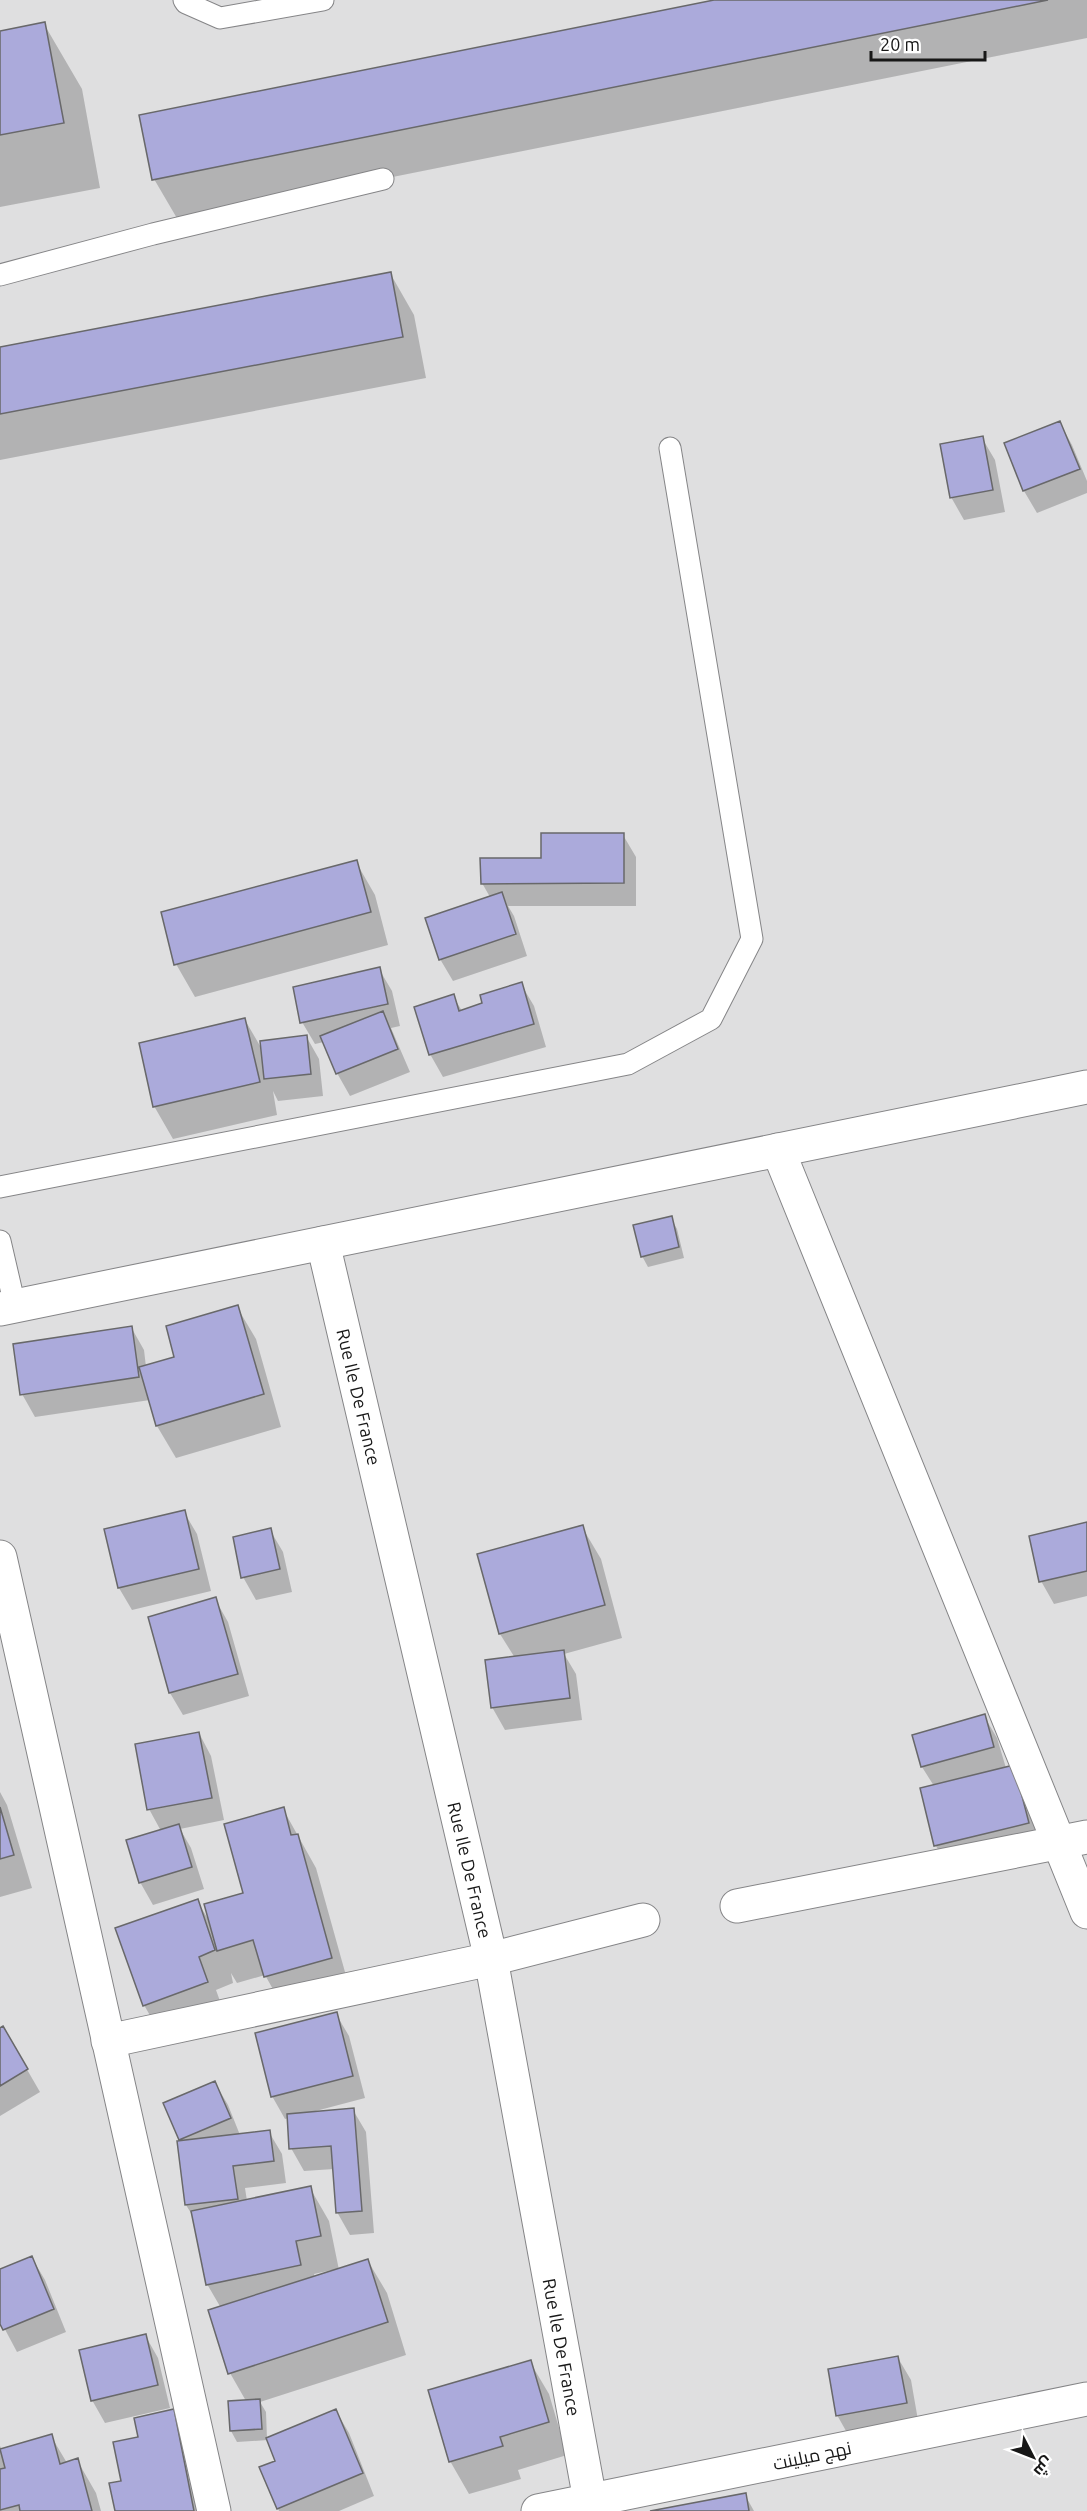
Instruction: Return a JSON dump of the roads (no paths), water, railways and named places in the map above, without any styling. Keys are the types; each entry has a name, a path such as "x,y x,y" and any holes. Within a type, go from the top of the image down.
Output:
{"street":[{"path":"7,1307 1087,1087"},
{"path":"778,1150 1073,1840 1087,1912"},
{"name":"Rue Ile De France","path":"323,1243 491,1959 591,2506"},
{"path":"0,1557 214,2511"},
{"path":"737,1906 1073,1840"},
{"path":"108,2042 491,1959 643,1920"},
{"name":"نهج ميلينت","path":"538,2511 591,2506 1087,2399"}],"lane":[{"path":"184,0 220,18 323,0"},
{"path":"0,275 153,234 383,179"},
{"path":"0,1187 628,1064 711,1019 752,939 670,448"},
{"path":"0,1241 7,1307"}]}
